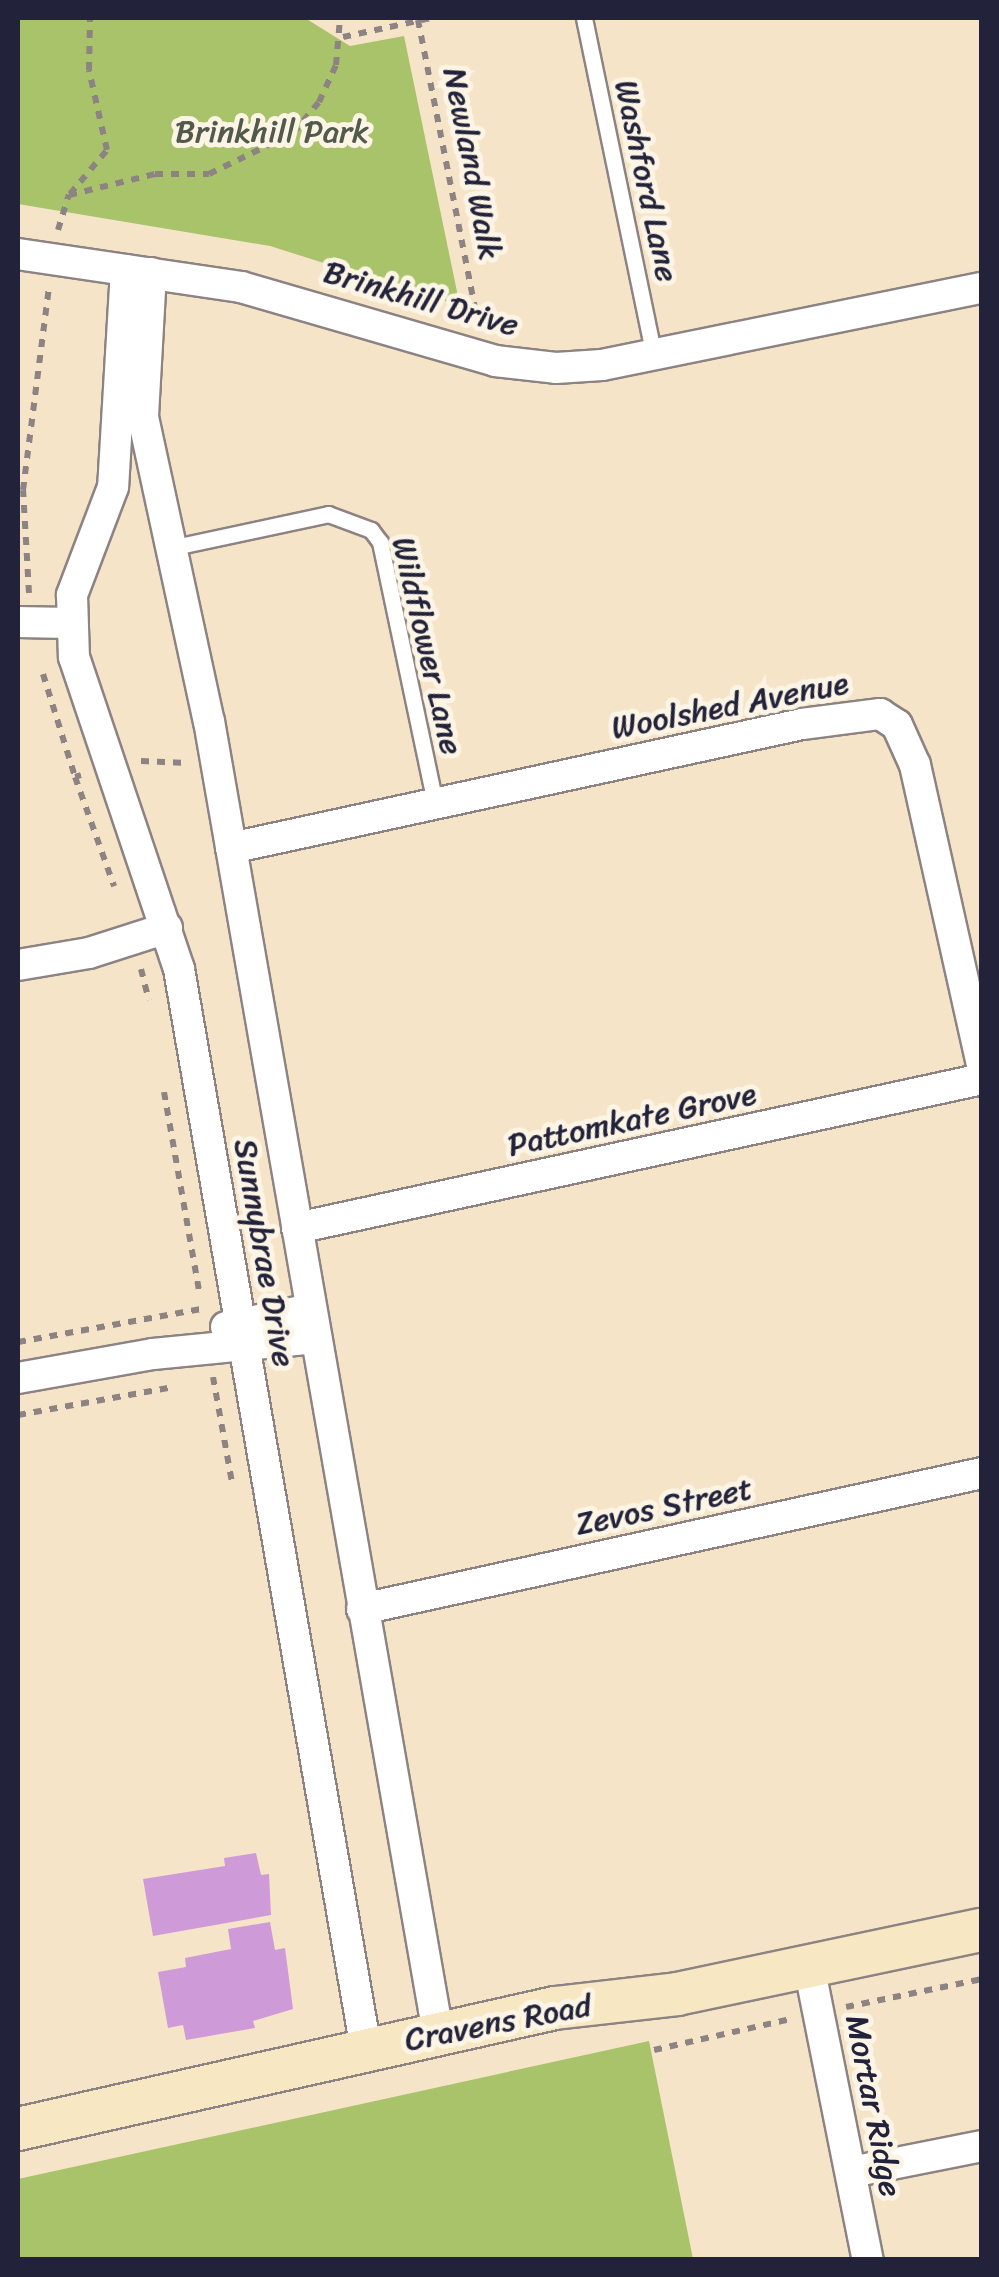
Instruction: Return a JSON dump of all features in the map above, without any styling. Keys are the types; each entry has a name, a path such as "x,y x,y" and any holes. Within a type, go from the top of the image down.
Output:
{"street":[{"name":"Brinkhill Drive","path":"18,254 318,306 495,360 556,368 654,356 982,288"},
{"name":"Sunnybrae Drive","path":"139,272 140,376 156,484 232,848 438,2033"},
{"name":"Sunnybrae Drive","path":"139,272 112,487 72,595 70,624 88,708 167,928 244,1335 366,2049"},
{"path":"112,487 156,484"},
{"path":"25,622 70,624"},
{"name":"Woolshed Avenue","path":"232,848 802,724 880,714 897,725 915,765 982,1065"},
{"path":"18,966 167,928"},
{"name":"Pattomkate Grove","path":"297,1228 982,1079"},
{"path":"18,1378 313,1324"},
{"name":"Zevos Street","path":"362,1609 982,1474"},
{"name":"Cravens Road","path":"18,2129 438,2033 809,1966 982,1930"},
{"name":"Mortar Ridge","path":"809,1966 868,2260"},
{"path":"850,2172 982,2146"}],"lane":[{"name":"Washford Lane","path":"584,18 654,356"},
{"name":"Wildflower Lane","path":"170,548 328,514 372,530 380,542 434,803"}],"path":[{"path":"54,259 68,195 108,150 89,70 90,18"},
{"path":"68,195 155,174 208,174 293,133 319,102 343,36 340,18"},
{"path":"343,36 432,18"},
{"name":"Newland Walk","path":"418,20 477,316"},
{"path":"45,313 24,490 28,587 25,622 132,940 152,1017"},
{"path":"18,586 28,587"},
{"path":"75,777 108,767"},
{"path":"162,1076 198,1290"},
{"path":"18,1342 202,1310"},
{"path":"18,1415 214,1380"},
{"path":"856,2005 982,1979"},
{"path":"654,2050 784,2021"}],"green space":[{"name":"Brinkhill Park","path":"18,18 305,18 350,46 404,36 460,306 270,246 18,204"},
{"path":"649,2041 693,2259 18,2259 18,2179"}],"building":[{"path":"256,1853 261,1875 269,1874 271,1915 153,1936 143,1879 225,1866 224,1858"},
{"path":"270,1922 275,1950 285,1948 293,2009 253,2021 255,2028 186,2040 183,2025 168,2028 158,1972 186,1967 185,1958 231,1949 228,1929"}]}
